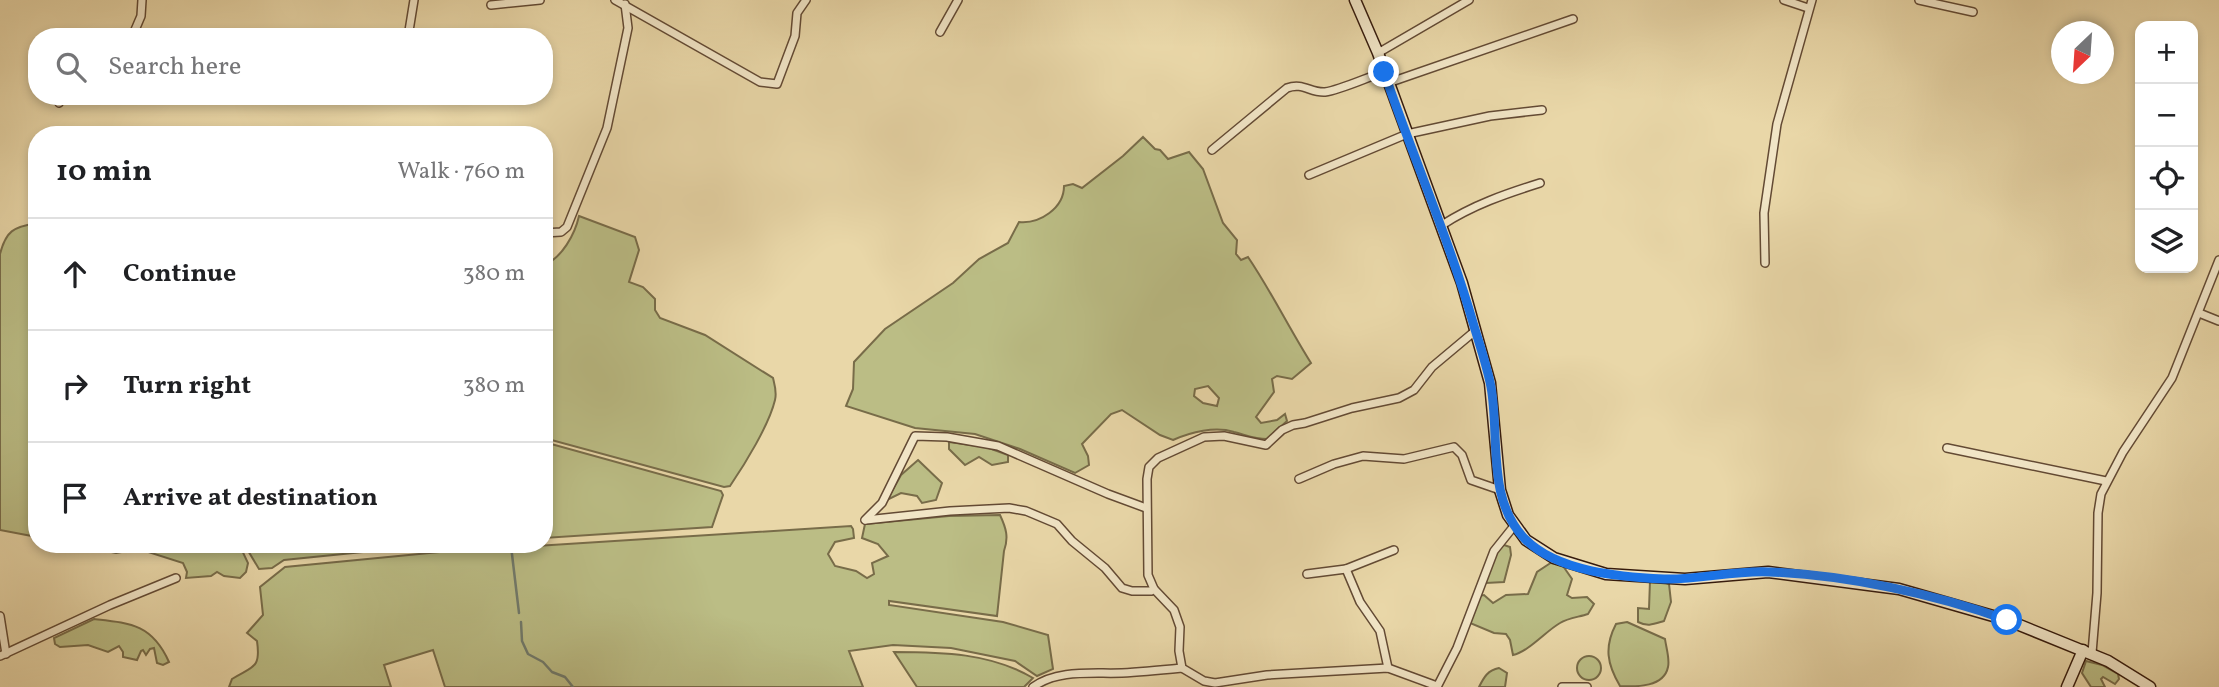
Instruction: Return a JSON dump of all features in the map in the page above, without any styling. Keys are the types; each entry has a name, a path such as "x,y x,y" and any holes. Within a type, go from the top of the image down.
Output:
{"main road":[{"path":"1355,0 1378,53 1442,225 1475,331 1494,404 1500,490 1508,515 1526,540 1554,558 1606,574 1685,579 1768,572 1899,589 1982,611 2088,652 2150,687"},
{"path":"2067,687 2088,652"}],"street":[{"path":"136,28 141,16 142,0"},
{"path":"409,28 414,0"},
{"path":"491,5 540,0"},
{"path":"615,0 625,2 761,82 777,84 795,36 797,13 806,0"},
{"path":"940,33 958,0"},
{"path":"1378,53 1469,0"},
{"path":"1765,263 1763,213 1777,124 1810,4 1784,0"},
{"path":"1919,0 1973,12"},
{"path":"553,232 561,232 567,227 607,128 628,28 625,2"},
{"path":"1388,83 1573,19"},
{"path":"1212,149 1287,88 1297,85 1326,92 1384,72"},
{"path":"1309,175 1407,134 1489,116 1542,110"},
{"path":"1442,225 1468,208 1540,183"},
{"path":"2088,652 2097,593 2098,513 2106,481 2172,378 2219,262"},
{"path":"2199,313 2219,321"},
{"path":"1182,668 1179,651 1180,627 1170,605 1154,589 1147,575 1146,508 1149,467 1158,458 1204,437 1224,436 1266,444 1282,430 1293,425 1399,398 1414,390 1432,367 1475,331"},
{"path":"1146,508 998,446 958,438 915,436 882,503 865,520 961,510 1026,510 1057,524 1072,541 1105,568 1122,588 1132,591 1154,589"},
{"path":"1299,479 1334,464 1363,456 1404,459 1454,447 1462,455 1471,480 1500,490"},
{"path":"1947,448 2106,481"},
{"path":"1032,687 1041,681 1065,674 1127,673 1182,668 1194,677 1214,683 1267,675 1388,668 1437,687 1457,648 1494,551 1514,526"},
{"path":"1307,574 1346,569 1394,550"},
{"path":"1346,569 1360,602 1380,631 1388,668"},
{"path":"0,616 3,655 176,578"},
{"path":"1562,687 1587,687"}],"green space":[{"path":"1143,137 1168,159 1189,152 1203,169 1223,223 1237,240 1236,254 1241,260 1248,257 1311,363 1292,379 1277,376 1272,379 1274,392 1256,417 1261,423 1277,420 1285,414 1287,421 1267,439 1227,430 1211,430 1195,432 1173,440 1160,435 1122,410 1111,414 1082,444 1089,465 1075,473 1020,449 975,434 915,428 846,406 853,389 854,362 885,329 953,283 979,259 1008,243 1019,222 1035,220 1049,213 1060,201 1064,186 1073,184 1082,188","holes":["1208,386 1219,398 1217,406 1203,403 1194,396 1195,389"]},
{"path":"579,216 635,237 639,250 629,282 643,287 655,299 655,310 660,318 705,335 773,378 776,394 768,421 730,486 724,487 553,440 553,260 567,245"},
{"path":"28,225 28,535 0,530 0,254 8,235"},
{"path":"949,442 986,447 1008,455 1008,462 992,465 979,457 965,465 949,449"},
{"path":"553,444 721,491 723,495 712,527 553,537"},
{"path":"918,460 942,483 936,500 922,503 917,496 901,493 887,500 901,475"},
{"path":"1000,515 1007,537 997,616 889,601 889,605 1003,622 1048,635 1053,669 1037,676 1015,661 951,648 893,645 849,651 863,687 445,687 433,650 384,665 391,687 229,687 232,679 254,666 258,657 257,641 247,633 263,615 260,587 285,567 429,553 553,553 553,545 851,526 854,538 835,542 828,554 835,566 856,571 867,578 874,574 872,563 888,556 878,544 862,538 865,524 949,516"},
{"path":"1501,544 1510,547 1511,555 1504,582 1486,583 1485,576"},
{"path":"152,553 243,553 248,563 246,572 240,578 224,576 217,572 211,576 186,578 187,572 183,563"},
{"path":"249,553 353,553 284,560 272,568 259,569"},
{"path":"1552,562 1563,566 1572,579 1567,595 1572,598 1587,597 1594,604 1588,614 1560,623 1525,650 1513,655 1506,634 1494,633 1470,623 1479,596 1484,595 1493,603 1506,595 1528,594 1537,572"},
{"path":"1658,580 1669,584 1671,602 1664,621 1642,624 1638,622 1638,608 1649,609 1650,581"},
{"path":"94,619 139,628 155,640 169,662 163,665 157,663 154,648 146,655 141,651 137,660 123,657 119,646 108,652 88,645 60,647 55,644 54,638"},
{"path":"1627,622 1665,639 1668,667 1656,682 1642,686 1620,686 1616,678 1610,663 1610,640 1616,624"},
{"path":"894,652 948,654 983,659 1000,663 1033,678 1024,687 917,687"},
{"path":"1589,656 1598,659 1601,668 1598,677 1589,680 1580,677 1577,668 1580,659"},
{"path":"2086,661 2102,665 2118,674 2119,679 2115,684 2103,677 2101,679 2105,687 2091,687 2082,673"},
{"path":"1499,668 1507,673 1505,687 1479,687 1487,674"}],"waterway":[{"path":"512,553 519,613"},
{"path":"521,622 522,641 528,654 543,662 552,672 565,677 573,687"}],"route":[{"path":"1384,72 1462,283 1494,404 1500,490 1508,515 1526,540 1554,558 1579,568 1606,574 1685,579 1745,572 1789,573 1899,589 2007,620"}]}
